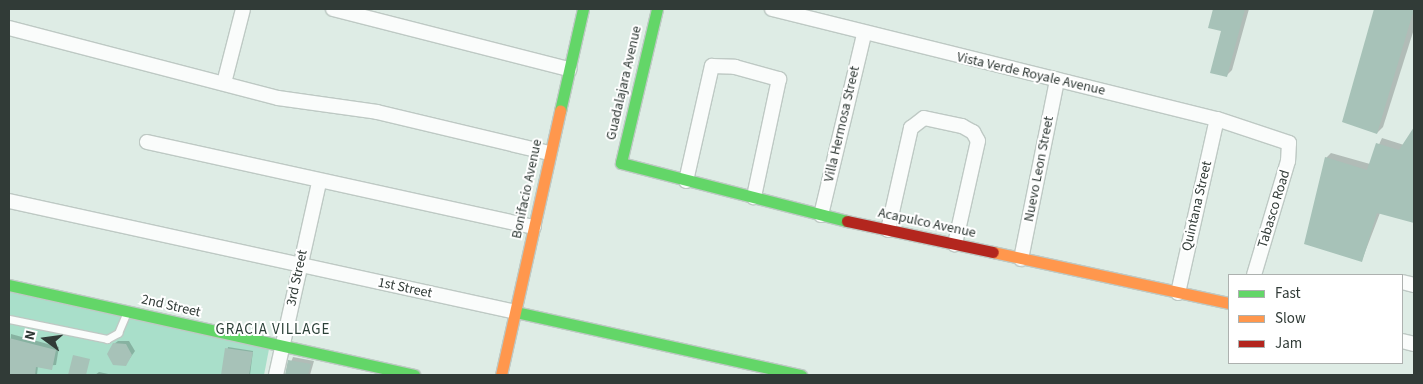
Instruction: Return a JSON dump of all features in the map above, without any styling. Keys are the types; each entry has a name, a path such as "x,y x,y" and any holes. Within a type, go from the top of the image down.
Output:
{"street":[{"path":"224,83 243,9"},
{"path":"333,9 569,69"},
{"name":"Bonifacio Avenue","path":"501,375 549,153 583,9"},
{"name":"Guadalajara Avenue","path":"621,164 657,9"},
{"name":"Vista Verde Royale Avenue","path":"772,9 864,34 1217,119 1289,142"},
{"path":"9,28 278,98 377,112 549,153"},
{"name":"Villa Hermosa Street","path":"821,215 864,34"},
{"path":"686,181 712,66 735,67 779,79 754,197"},
{"name":"Nuevo Leon Street","path":"1021,258 1057,80"},
{"path":"888,230 911,128 924,118 962,126 974,132 978,141 955,244"},
{"name":"Quintana Street","path":"1178,293 1217,119"},
{"path":"146,142 319,182 534,227"},
{"name":"Tabasco Road","path":"1254,274 1288,161 1289,142"},
{"name":"Acapulco Avenue","path":"621,164 821,215 1228,303"},
{"name":"3rd Street","path":"276,375 319,182"},
{"name":"1st Street","path":"9,201 801,375"},
{"name":"2nd Street","path":"9,285 414,375"}],"lane":[{"path":"9,319 107,340 118,333 127,311"}],"green space":[{"path":"10,290 269,349 264,375 9,375"}],"building":[{"path":"1213,9 1245,9 1227,77 1210,73 1221,31 1208,28"},
{"path":"1374,9 1414,9 1377,134 1342,122"},
{"path":"1414,127 1414,223 1377,213 1362,262 1304,244 1325,157 1367,170 1376,143 1399,150"},
{"path":"9,338 56,350 52,370 36,367 35,375 9,375"},
{"path":"113,343 126,344 132,355 126,366 113,365 107,354"},
{"path":"225,348 253,352 249,375 221,375"},
{"path":"73,355 90,359 86,375 68,375"},
{"path":"288,360 311,364 308,375 285,375"}],"traffic: fast":[{"path":"560,111 583,9"},
{"path":"657,9 621,163 847,221"},
{"path":"9,285 414,375"},
{"path":"516,312 801,375"}],"traffic: slow":[{"path":"501,375 560,111"},
{"path":"993,252 1228,303"}],"traffic: jam":[{"path":"847,221 993,252"}],"district":[{"name":"GRACIA VILLAGE","path":"273,330"}]}
